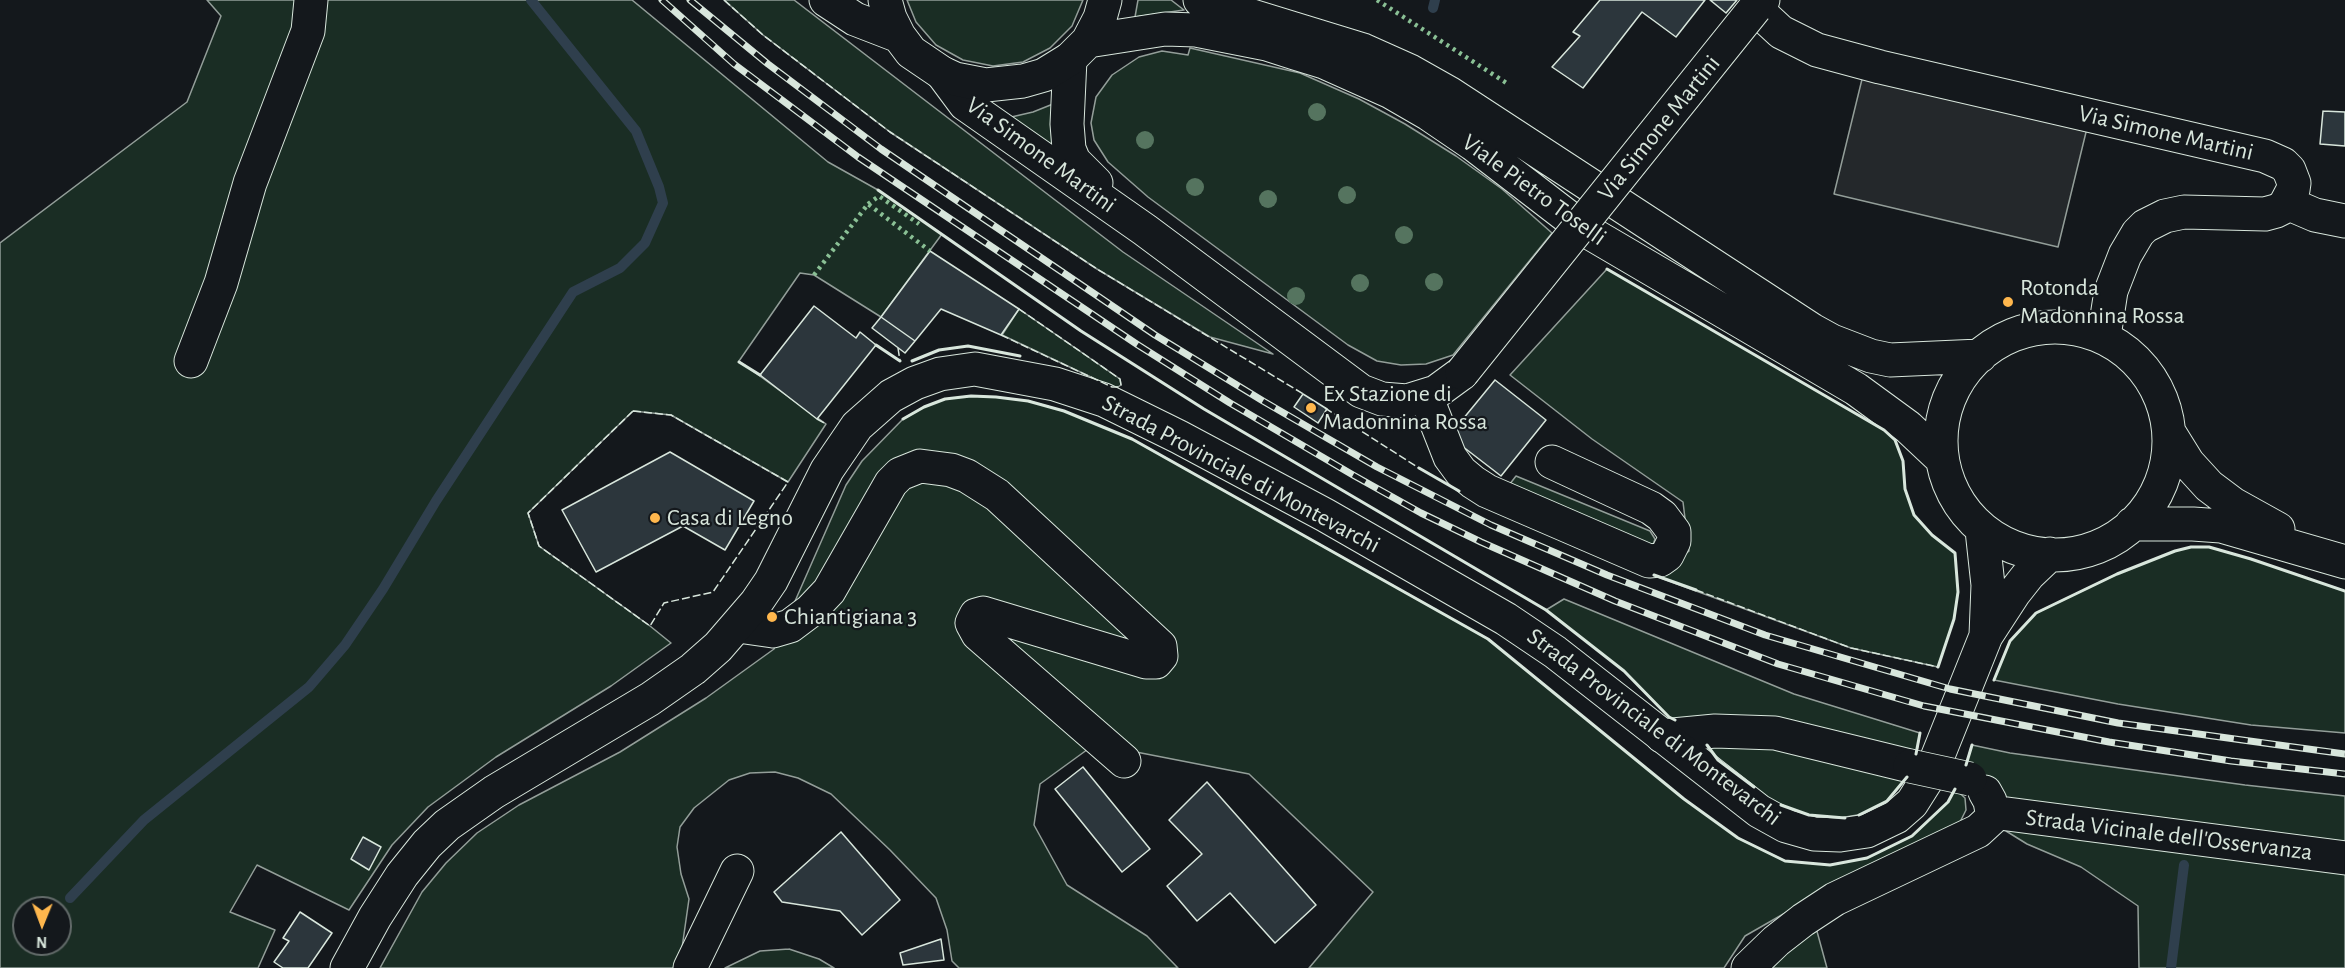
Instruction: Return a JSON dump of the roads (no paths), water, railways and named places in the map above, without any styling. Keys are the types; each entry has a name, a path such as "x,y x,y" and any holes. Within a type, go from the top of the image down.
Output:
{"main road":[{"path":"192,361 221,283 250,183 308,31 311,0"},
{"name":"Viale Pietro Toselli","path":"826,0 855,19 899,36"},
{"name":"Viale Pietro Toselli","path":"885,0 890,18 899,36 911,52 942,74 986,85 1006,84 1044,75 1079,50 1165,29 1196,30 1267,44 1305,56 1391,92 1430,114 1473,144 1585,230 1856,389 1908,427 1941,458"},
{"path":"1079,50 1100,18 1105,0"},
{"name":"Viale Pietro Toselli","path":"1200,0 1363,50 1410,71 1459,99 1812,330 1850,349 1890,360 1980,356"},
{"name":"Via Simone Martini","path":"942,74 965,104 1145,230 1361,391 1382,399 1407,401 1426,396 1447,386 1462,373 1759,4 1781,32 1817,50 1880,67 2265,156 2283,164 2289,170 2294,183 2287,204"},
{"name":"Via Simone Martini","path":"1079,50 1067,124 1069,149 1074,161 1145,230"},
{"path":"2104,336 2112,291 2125,255 2138,232 2145,226 2174,214 2194,212 2265,214 2280,210 2287,204 2315,215 2345,221"},
{"name":"Viale Pietro Toselli","path":"2066,327 2104,336 2131,354 2154,382 2169,420 2170,453 2159,486 2132,524 2102,543 2087,549 2050,554 2031,553 2000,542 1960,509 1952,496 1941,458 1947,408 1965,373 1980,356 2000,344 2043,329 2066,327"},
{"name":"Strada Provinciale di Montevarchi","path":"347,968 375,917 402,875 442,830 480,801 650,699 693,669 718,647 738,626 771,581 836,454 869,414 891,396 927,378 964,370 989,371 1055,384 1104,400 1179,437 1325,515 1483,604 1528,633 1753,807 1786,826 1828,835 1867,831 1886,822 1904,810 1926,783 1986,636 2019,587 2050,554"},
{"path":"1426,396 1450,457 1461,472 1473,482 1487,491 1649,561 1660,560 1667,555 1674,541 1674,532 1662,516 1651,508 1552,462"},
{"name":"Viale Pietro Toselli","path":"2170,434 2199,477 2221,495 2337,560"},
{"path":"738,626 773,631 790,626 810,611 829,591 891,483 900,474 920,466 951,470 967,476 998,495 1160,646 1161,656 1156,662 1146,662 983,613 976,615 972,623 978,634 1124,761"},
{"name":"Viale Pietro Toselli","path":"2132,524 2221,526 2337,560"},
{"name":"Strada Provinciale di Montevarchi","path":"1983,530 1988,585 1986,636"},
{"name":"Strada Vicinale dell'Osservanza","path":"1662,736 1694,732 1757,731 1796,738 1970,779 1983,790 1990,801 1991,819 1978,831 1835,899 1785,934 1748,968"},
{"name":"Strada Vicinale dell'Osservanza","path":"1992,812 2345,858"},
{"path":"690,968 737,871"}],"waterway":[{"path":"72,896 144,820 309,687 345,645 383,589 436,501 573,292 620,268 645,243 663,203 659,187 636,131 531,0"},
{"path":"1433,8 1435,0"},
{"path":"2171,968 2184,865"}],"railway":[{"path":"662,0 734,64 858,157 1138,345 1230,403 1353,475 1421,513 1481,542 1615,601 1778,664 1924,706 2109,742 2231,761 2345,774"},
{"path":"690,0 768,64 881,149 1155,335 1377,467 1491,525 1607,575 1765,635 1950,689 2118,723 2345,754"}],"place":[{"name":"Rotonda Madonnina Rossa","path":"2008,302"},
{"name":"Ex Stazione di Madonnina Rossa","path":"1311,408"},
{"name":"Casa di Legno","path":"655,518"},
{"name":"Chiantigiana 3","path":"772,617"}]}
